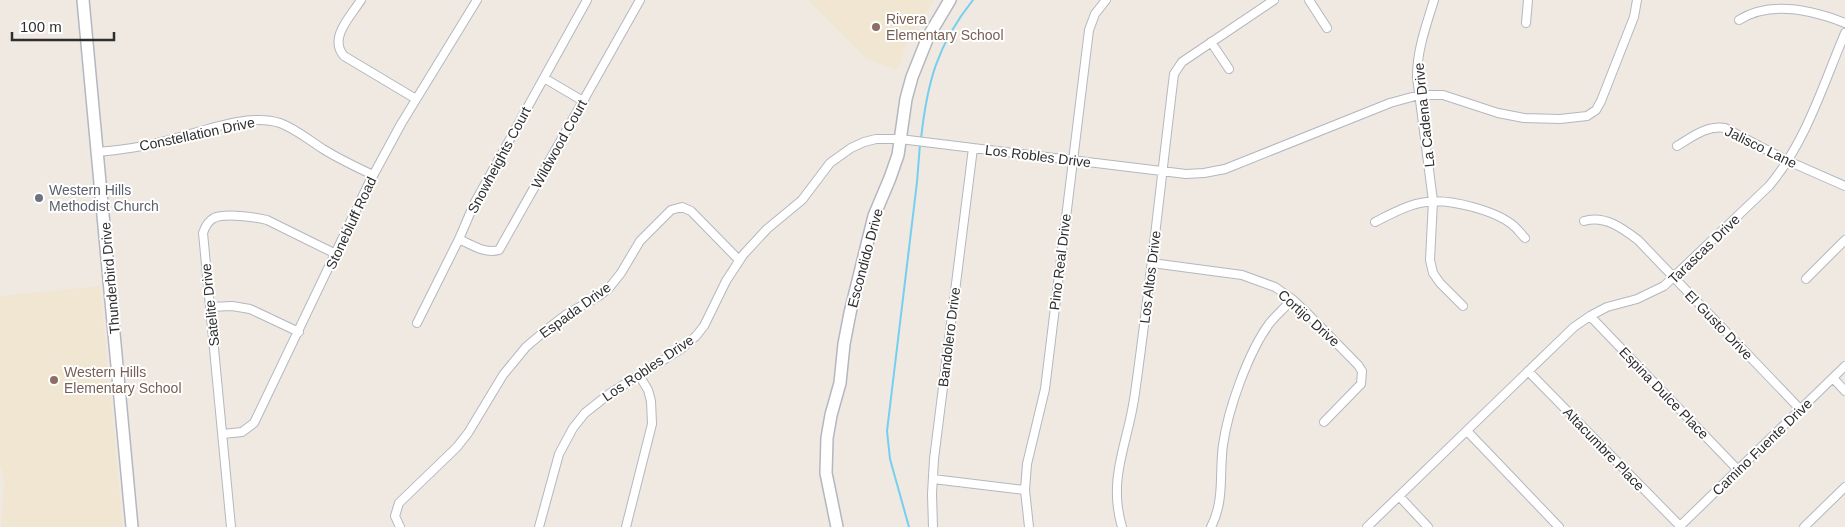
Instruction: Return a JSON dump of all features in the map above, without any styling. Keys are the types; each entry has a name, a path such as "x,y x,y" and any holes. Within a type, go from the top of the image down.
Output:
{"street":[{"name":"Thunderbird Drive","path":"83,0 132,527"},
{"path":"361,0 339,34 337,41 341,52 344,56 416,99"},
{"name":"Stonebluff Road","path":"223,434 242,432 254,423 373,175 416,99 477,0"},
{"name":"Snowheights Court","path":"417,323 459,239 474,204 587,0"},
{"name":"Wildwood Court","path":"459,239 483,250 492,252 499,250 640,0"},
{"name":"Escondido Drive","path":"837,527 826,473 827,438 829,422 840,383 844,344 850,313 872,225 894,168 906,99 912,77 928,37 950,0"},
{"name":"Pino Real Drive","path":"1029,527 1025,490 1029,450 1045,389 1089,30 1095,14 1106,0"},
{"name":"Los Altos Drive","path":"1122,527 1117,506 1117,473 1135,398 1175,70 1182,62 1274,0"},
{"path":"1308,0 1328,28"},
{"name":"La Cadena Drive","path":"1434,0 1418,56 1417,77 1433,201 1430,260 1433,273 1445,289 1463,306"},
{"path":"1526,22 1528,0"},
{"name":"Los Robles Drive","path":"540,527 559,454 573,428 586,412 598,401 681,349 696,336 704,326 726,281 739,260 767,229 802,200 830,163 850,148 876,139 900,138 1186,174 1225,169 1390,103 1419,94 1443,95 1498,113 1524,118 1560,119 1588,116 1596,110 1601,101 1634,17 1637,0"},
{"path":"1739,20 1757,12 1780,9 1812,12 1845,23"},
{"name":"Tarascas Drive","path":"1367,527 1574,327 1607,307 1649,295 1664,286 1769,186 1798,145 1845,33"},
{"path":"1211,42 1229,69"},
{"path":"544,78 583,101"},
{"name":"Constellation Drive","path":"98,152 149,145 222,126 249,120 261,120 291,128 324,149 373,175"},
{"name":"Jalisco Lane","path":"1677,146 1707,129 1718,127 1845,186"},
{"name":"Bandolero Drive","path":"933,527 933,480 973,148"},
{"path":"1376,222 1425,202 1448,201 1487,212 1514,226 1525,238"},
{"name":"Espada Drive","path":"400,527 395,516 399,503 468,433 498,383 517,357 546,330 567,314 599,296 609,288 621,273 640,241 671,210 682,207 691,210 739,260"},
{"name":"Satelite Drive","path":"232,527 203,233 205,226 214,218 257,217 336,254"},
{"name":"El Gusto Drive","path":"1584,220 1600,219 1621,228 1638,240 1800,409"},
{"path":"1806,279 1845,240"},
{"name":"Cortijo Drive","path":"1152,263 1242,275 1270,284 1292,299 1345,351 1362,371 1361,384 1324,422"},
{"path":"1211,527 1216,518 1220,501 1223,443 1244,371 1263,333 1292,299"},
{"path":"210,307 232,306 250,309 299,332"},
{"name":"Espina Dulce Place","path":"1590,316 1738,470"},
{"name":"Camino Fuente Drive","path":"1679,527 1845,366"},
{"name":"Altacumbre Place","path":"1528,371 1679,527"},
{"path":"626,527 652,424 651,401 648,390 639,374"},
{"path":"1833,378 1845,391"},
{"path":"1466,431 1559,527"},
{"path":"933,480 1025,490"},
{"path":"1804,527 1845,488"},
{"path":"1399,496 1428,527"}],"shaded area":[{"name":"Rivera Elementary School","path":"808,0 934,0 907,43 897,70 867,59"},
{"name":"Western Hills Elementary School","path":"100,286 123,527 1,527 4,479 0,464 0,296"}],"waterway":[{"path":"921,139 923,119 936,65 951,33 973,0"},
{"path":"909,527 890,459 887,431 920,144"}],"place":[{"name":"Rivera Elementary School","path":"876,27"},
{"name":"Western Hills Methodist Church","path":"39,198"},
{"name":"Western Hills Elementary School","path":"54,380"}]}
